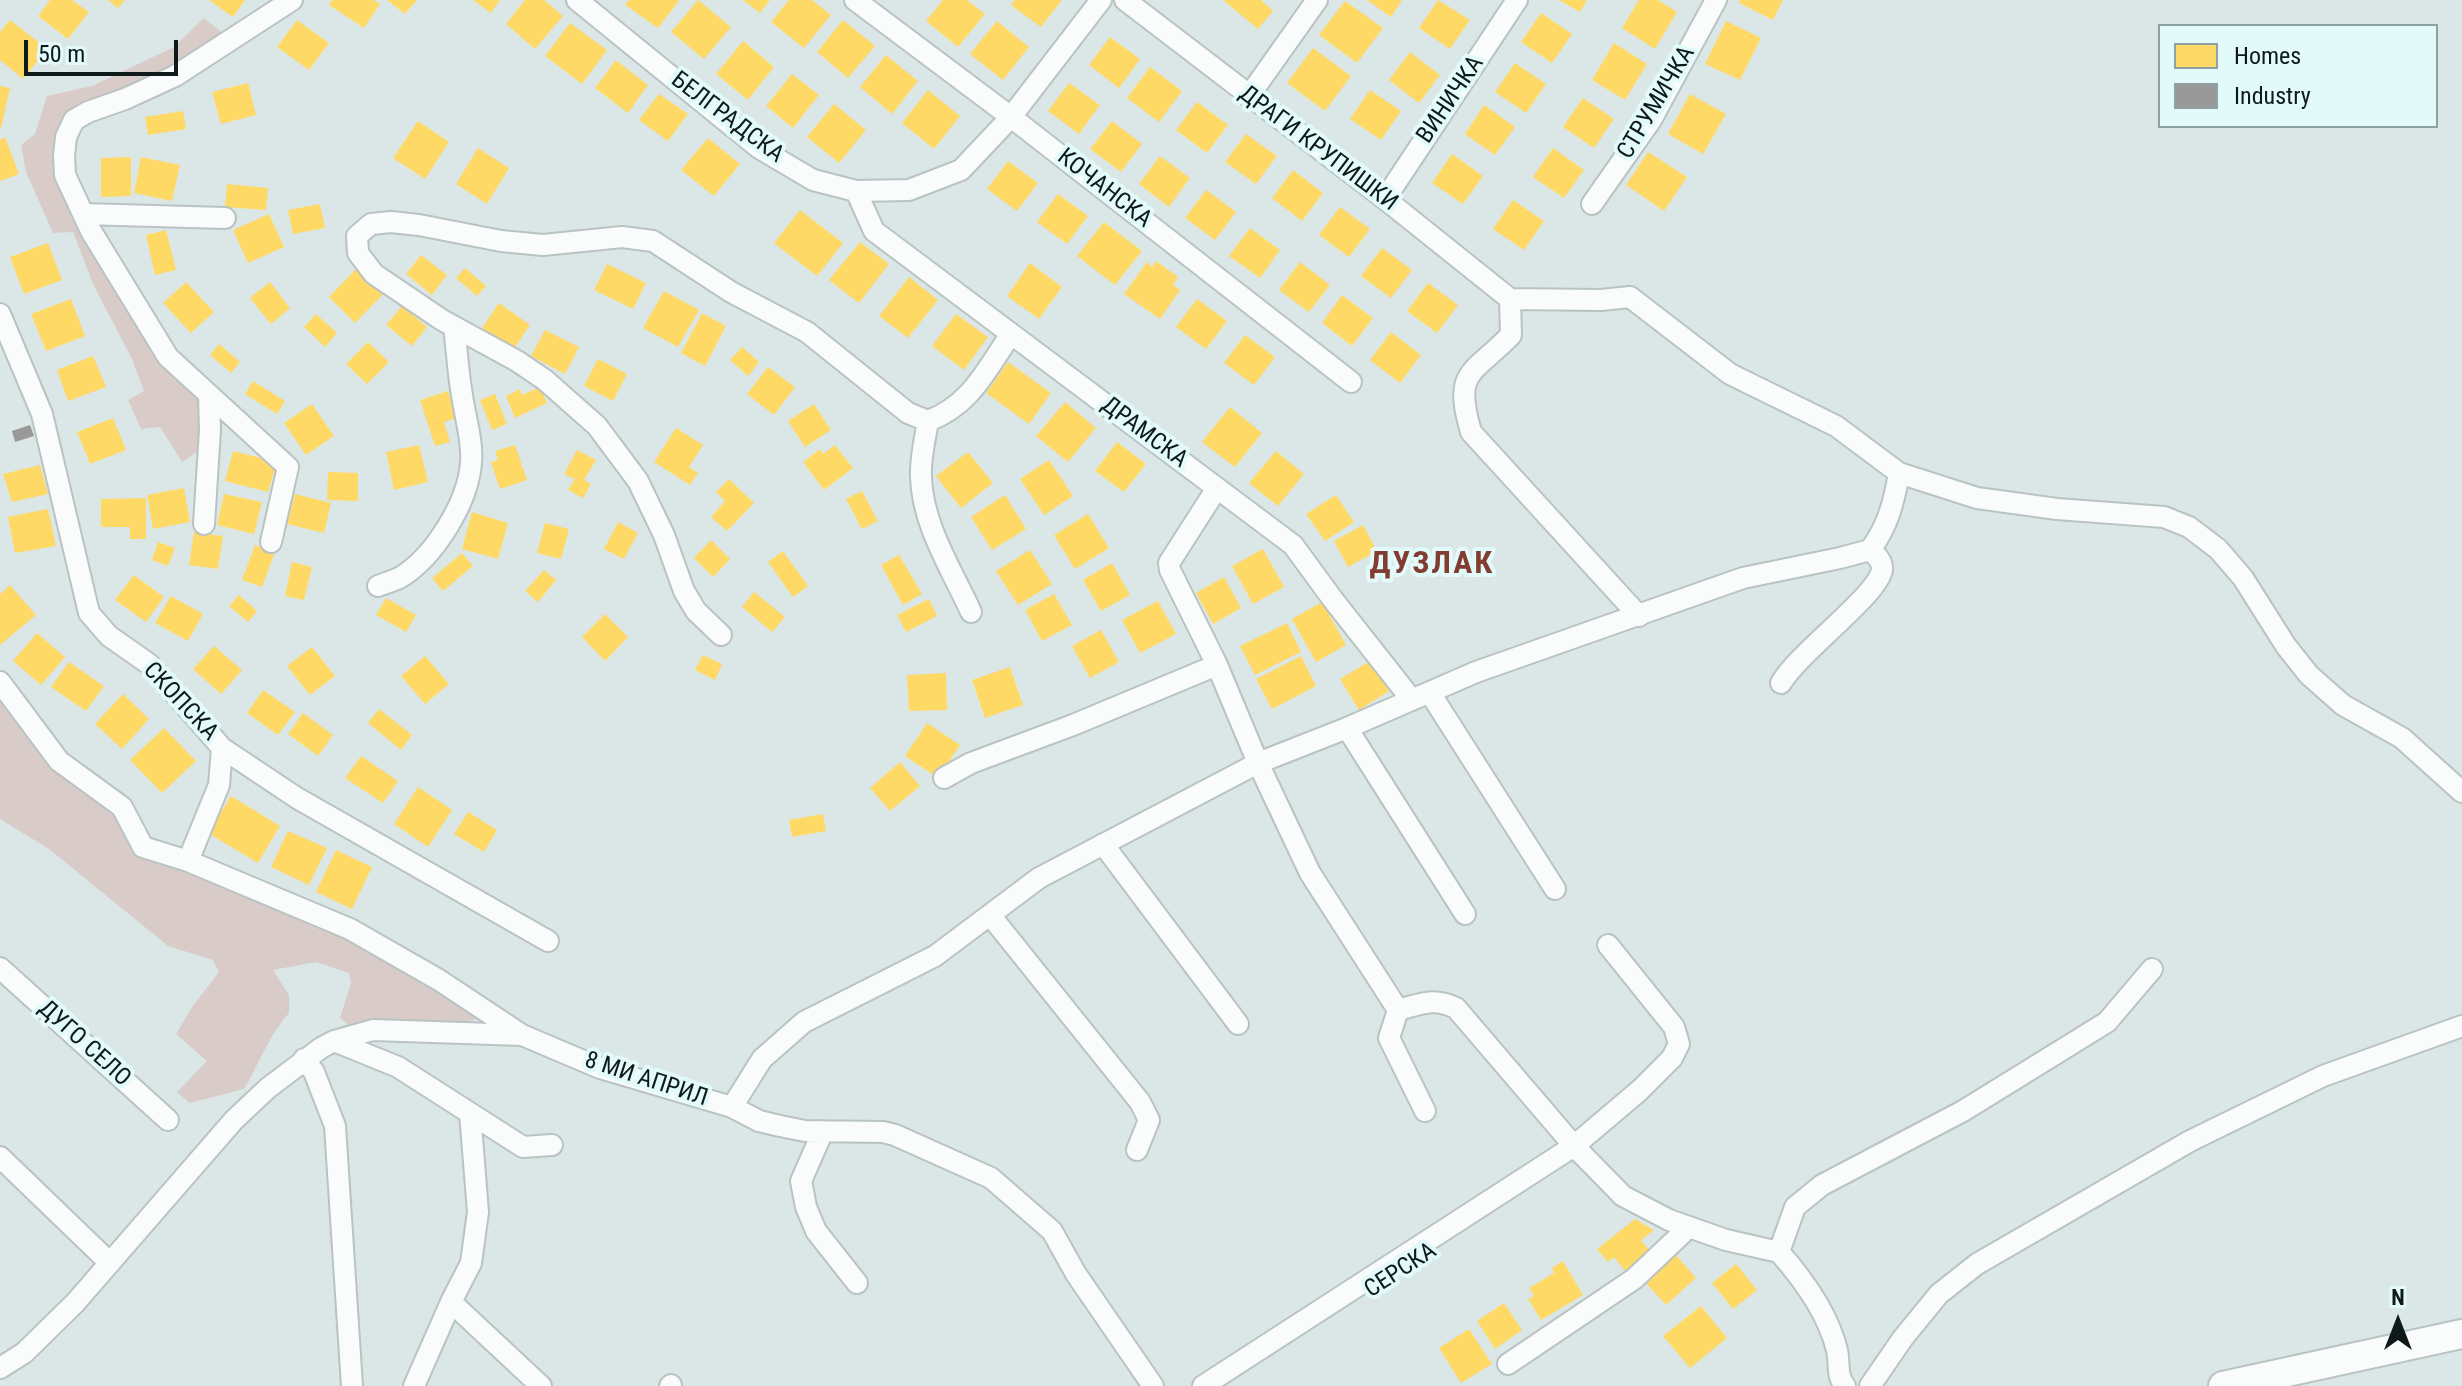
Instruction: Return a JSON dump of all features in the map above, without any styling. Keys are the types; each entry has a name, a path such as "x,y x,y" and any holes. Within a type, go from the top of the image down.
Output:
{"street":[{"path":"271,542 288,467 168,357 83,214 65,175 66,137 74,120 175,76 292,0"},
{"name":"БЕЛГРАДСКА","path":"577,0 759,148 813,180 856,191 909,190 961,170 1011,117 1101,0"},
{"name":"КОЧАНСКА","path":"855,0 1011,117 1351,382"},
{"name":"ДРАГИ КРУПИШКИ","path":"1125,0 1510,299"},
{"path":"1249,96 1317,0"},
{"name":"ВИНИЧКА","path":"1385,199 1517,0"},
{"name":"СТРУМИЧКА","path":"1592,204 1651,120 1716,0"},
{"name":"ДРАМСКА","path":"856,191 874,231 1293,545 1334,601 1421,696 1555,889"},
{"path":"83,214 225,218"},
{"path":"721,635 696,611 684,591 664,535 638,481 597,426 545,380 454,327 374,274 358,253 357,236 371,224 391,222 543,245 622,237 653,241 722,287 807,332 908,413 928,421 948,413 969,395 1011,334"},
{"path":"1639,616 1471,432 1464,407 1464,384 1474,368 1511,335 1510,299 1601,300 1630,297 1730,374 1836,426 1899,473 1977,498 2057,509 2164,517 2189,527 2218,549 2243,578 2286,646 2309,675 2343,705 2402,738 2462,792"},
{"name":"СКОПСКА","path":"0,314 42,414 89,613 109,636 149,664 222,748 297,798 548,941"},
{"path":"378,586 401,577 418,562 444,532 466,492 471,445 454,327"},
{"path":"204,524 209,395"},
{"path":"928,421 920,465 924,500 935,534 971,612"},
{"path":"732,1107 762,1059 804,1022 935,956 1039,878 1258,763 1476,672 1743,578 1870,550 1881,536 1890,515 1899,473"},
{"path":"1217,488 1169,563 1170,570 1217,665 1258,763 1310,873 1398,1010"},
{"path":"1781,683 1797,661 1871,589 1882,571 1881,560 1870,550"},
{"path":"944,778 971,763 1073,725 1217,665"},
{"name":"8 МИ АПРИЛ","path":"0,682 59,761 122,807 143,847 188,861 350,929 439,980 522,1035 600,1068 732,1107 769,1124 805,1131 883,1132 895,1135 991,1178 1052,1231 1076,1274 1153,1386"},
{"path":"1347,728 1465,914"},
{"path":"188,861 219,785 222,748"},
{"path":"1103,844 1238,1024"},
{"path":"990,915 1140,1102 1149,1120 1137,1150"},
{"path":"1203,1386 1574,1146 1672,1058 1679,1044 1674,1027 1608,945"},
{"name":"ДУГО СЕЛО","path":"0,968 168,1120"},
{"path":"1779,1252 1795,1207 1822,1185 1963,1111 2107,1022 2152,969"},
{"path":"1398,1010 1442,1001 1456,1008 1574,1146 1623,1196 1669,1220 1726,1240 1779,1252 1795,1270 1822,1312 1837,1350 1840,1378 1845,1386"},
{"path":"1398,1010 1389,1038 1425,1111"},
{"path":"1870,1386 1903,1338 1939,1294 1977,1264 2190,1141 2310,1082 2462,1026"},
{"path":"0,1368 24,1353 75,1303 234,1120 304,1059 334,1041 373,1030 522,1035"},
{"path":"334,1041 398,1067 523,1147 552,1145"},
{"path":"304,1059 314,1072 335,1126 352,1386"},
{"path":"414,1386 471,1263 478,1212 470,1113"},
{"path":"823,1131 801,1181 806,1207 816,1231 857,1283"},
{"name":"СЕРСКА","path":"1221,1386 1418,1261 1574,1146"},
{"path":"0,1157 110,1263"},
{"path":"1508,1364 1634,1279 1689,1227"},
{"path":"451,1302 541,1386"},
{"path":"2223,1386 2462,1334"}],"shaded area":[{"path":"204,18 225,35 175,70 72,110 60,123 54,144 55,169 201,401 202,449 182,462 160,427 141,429 128,400 144,391 132,359 93,284 73,232 53,233 26,172 21,145 35,134 47,96 92,86 174,47"},
{"path":"0,696 56,769 118,817 145,857 313,922 406,968 478,1010 478,1018 465,1024 436,1021 350,1026 340,1018 351,983 349,973 316,962 273,970 289,995 289,1013 270,1040 244,1089 190,1103 177,1092 207,1061 176,1034 219,972 213,960 168,946 49,849 0,819"}],"building: Homes":[{"path":"50,0 72,0 89,12 68,39 38,16"},
{"path":"108,0 125,0 118,8"},
{"path":"209,0 245,0 233,17"},
{"path":"332,0 374,0 380,4 364,28 329,5"},
{"path":"387,0 417,0 405,14"},
{"path":"473,0 500,0 491,13"},
{"path":"525,0 544,0 563,16 535,49 506,24"},
{"path":"629,0 679,1 658,28 625,5"},
{"path":"698,0 731,27 704,59 671,32"},
{"path":"743,0 770,0 760,13"},
{"path":"789,0 812,0 831,15 804,48 771,22"},
{"path":"943,0 967,0 985,14 958,47 926,21"},
{"path":"1015,0 1062,0 1041,27 1011,5"},
{"path":"1223,0 1261,0 1273,11 1258,29"},
{"path":"1367,0 1402,0 1391,17"},
{"path":"1438,0 1470,20 1450,49 1419,28"},
{"path":"1559,0 1587,0 1580,12"},
{"path":"1639,0 1658,0 1677,12 1655,49 1622,28"},
{"path":"1740,0 1783,0 1773,20 1739,3"},
{"path":"1345,1 1383,28 1357,63 1319,35"},
{"path":"1541,13 1572,34 1552,63 1521,42"},
{"path":"10,20 47,49 23,79 0,60 0,32"},
{"path":"297,20 329,43 309,70 277,47"},
{"path":"843,20 875,46 848,78 817,52"},
{"path":"997,21 1029,47 1003,80 970,54"},
{"path":"1726,21 1761,38 1740,80 1705,64"},
{"path":"570,23 607,50 582,84 545,56"},
{"path":"1110,37 1140,59 1119,88 1089,65"},
{"path":"743,41 774,67 748,100 716,74"},
{"path":"1614,43 1647,64 1625,100 1592,80"},
{"path":"1313,48 1351,76 1325,111 1287,83"},
{"path":"1410,52 1440,75 1419,103 1389,80"},
{"path":"886,55 918,81 892,114 860,87"},
{"path":"616,60 648,85 628,113 595,88"},
{"path":"1515,63 1546,84 1526,113 1495,92"},
{"path":"1150,67 1182,91 1159,122 1127,98"},
{"path":"792,74 819,95 793,128 766,106"},
{"path":"248,83 256,115 221,124 212,92"},
{"path":"1069,83 1100,105 1079,134 1048,111"},
{"path":"0,86 10,88 1,128 0,128"},
{"path":"928,90 960,116 934,149 902,123"},
{"path":"1370,90 1401,111 1381,140 1350,119"},
{"path":"659,94 688,114 668,141 639,120"},
{"path":"1690,94 1726,114 1703,154 1668,134"},
{"path":"1583,98 1614,119 1594,148 1563,127"},
{"path":"1197,102 1228,125 1207,153 1176,130"},
{"path":"834,104 866,130 839,163 807,137"},
{"path":"1484,105 1515,127 1495,155 1465,134"},
{"path":"183,111 186,129 148,135 145,117"},
{"path":"418,121 449,142 425,179 393,158"},
{"path":"1112,121 1142,144 1121,172 1090,149"},
{"path":"1246,134 1277,156 1256,184 1225,162"},
{"path":"5,137 19,174 0,181 0,140"},
{"path":"708,138 740,164 714,196 681,170"},
{"path":"478,148 509,168 487,204 456,184"},
{"path":"1553,148 1584,170 1564,198 1533,177"},
{"path":"1648,152 1687,177 1664,211 1626,185"},
{"path":"1452,154 1483,176 1463,204 1432,183"},
{"path":"1160,156 1190,178 1169,207 1139,184"},
{"path":"131,157 131,196 101,197 101,158"},
{"path":"141,157 180,165 172,201 134,193"},
{"path":"1008,161 1038,183 1017,211 987,189"},
{"path":"1293,170 1323,193 1302,221 1272,198"},
{"path":"227,184 268,188 266,210 225,207"},
{"path":"1206,190 1236,212 1215,240 1185,218"},
{"path":"1058,194 1088,216 1067,244 1037,222"},
{"path":"1513,200 1544,221 1524,250 1493,229"},
{"path":"320,204 325,228 293,234 288,210"},
{"path":"1340,207 1370,229 1349,257 1319,235"},
{"path":"800,210 843,243 817,276 774,243"},
{"path":"269,214 284,247 248,263 233,230"},
{"path":"1104,222 1142,251 1115,285 1077,256"},
{"path":"1250,228 1280,250 1260,278 1229,256"},
{"path":"166,230 176,270 155,275 146,235"},
{"path":"860,242 889,264 859,303 829,280"},
{"path":"48,243 62,280 24,294 10,257"},
{"path":"1382,248 1412,270 1391,298 1361,276"},
{"path":"421,255 447,275 432,295 406,274"},
{"path":"1156,261 1178,277 1173,285 1180,290 1160,319 1124,294 1147,262 1152,267"},
{"path":"1300,262 1330,285 1309,312 1279,290"},
{"path":"1030,263 1062,287 1039,319 1007,296"},
{"path":"607,264 646,283 633,309 594,290"},
{"path":"358,267 385,292 355,323 329,297"},
{"path":"465,268 486,286 477,296 456,278"},
{"path":"909,277 938,300 908,338 879,316"},
{"path":"186,282 214,312 191,333 163,303"},
{"path":"270,282 290,308 271,324 250,298"},
{"path":"1428,283 1458,305 1437,333 1407,311"},
{"path":"664,291 699,310 678,347 643,328"},
{"path":"1342,295 1373,318 1352,346 1322,323"},
{"path":"71,299 85,336 46,351 31,314"},
{"path":"1197,299 1227,321 1206,349 1176,327"},
{"path":"499,303 530,325 513,350 482,328"},
{"path":"402,306 427,327 412,346 386,325"},
{"path":"702,313 726,326 705,366 681,353"},
{"path":"316,314 337,333 325,347 304,327"},
{"path":"956,314 988,337 964,370 932,346"},
{"path":"545,330 579,347 565,374 531,356"},
{"path":"1391,332 1421,355 1400,383 1370,360"},
{"path":"1245,335 1275,357 1254,385 1224,363"},
{"path":"368,342 389,362 367,384 346,364"},
{"path":"219,344 240,362 231,373 210,355"},
{"path":"742,347 759,362 748,376 730,360"},
{"path":"93,356 106,387 68,401 57,370"},
{"path":"598,359 627,374 613,401 584,386"},
{"path":"1008,362 1051,393 1029,424 986,393"},
{"path":"768,367 795,387 774,415 747,394"},
{"path":"253,381 285,401 277,414 245,394"},
{"path":"540,387 547,403 515,418 506,396 520,389 522,395"},
{"path":"448,391 456,418 444,422 450,442 435,446 420,400"},
{"path":"495,394 507,424 492,430 480,400"},
{"path":"1065,402 1096,428 1068,462 1036,436"},
{"path":"312,404 334,436 306,455 284,423"},
{"path":"814,404 831,430 805,447 788,421"},
{"path":"1230,407 1262,433 1235,467 1202,442"},
{"path":"113,418 126,450 90,464 77,432"},
{"path":"676,428 703,445 689,467 698,473 690,485 654,462"},
{"path":"1117,442 1146,464 1124,492 1095,471"},
{"path":"419,445 428,482 394,490 386,452"},
{"path":"515,445 527,480 500,489 491,462 498,460 495,451"},
{"path":"835,445 853,468 824,490 803,462 820,449 823,454"},
{"path":"577,450 596,460 584,480 591,484 583,498 568,490 575,479 564,474"},
{"path":"233,451 277,462 268,492 225,481"},
{"path":"1276,451 1304,474 1278,506 1249,483"},
{"path":"968,452 993,483 961,508 936,476"},
{"path":"1049,460 1073,496 1044,515 1020,479"},
{"path":"40,465 48,494 12,502 3,474"},
{"path":"328,472 358,473 358,501 327,500"},
{"path":"729,479 754,503 727,531 711,517 725,501 716,492"},
{"path":"184,488 190,522 153,529 147,495"},
{"path":"862,491 878,521 862,529 846,499"},
{"path":"224,494 262,502 254,534 217,525"},
{"path":"295,494 331,503 324,533 287,524"},
{"path":"1005,495 1026,529 992,550 971,517"},
{"path":"1336,495 1354,522 1325,541 1306,514"},
{"path":"146,498 146,539 130,539 130,527 101,527 101,499"},
{"path":"48,509 56,546 15,553 8,517"},
{"path":"472,512 508,523 498,559 462,549"},
{"path":"1088,514 1109,548 1075,569 1054,535"},
{"path":"618,522 638,533 624,559 604,549"},
{"path":"545,523 569,529 561,559 537,553"},
{"path":"1363,525 1377,551 1348,567 1334,541"},
{"path":"194,532 223,536 218,569 189,565"},
{"path":"711,540 730,559 713,577 694,558"},
{"path":"158,542 175,548 168,566 152,560"},
{"path":"255,545 275,552 262,587 242,580"},
{"path":"1263,549 1284,587 1253,604 1232,566"},
{"path":"1030,550 1052,584 1018,605 996,571"},
{"path":"783,551 808,586 793,597 768,562"},
{"path":"462,553 473,566 443,591 432,578"},
{"path":"899,555 922,594 903,605 881,565"},
{"path":"292,562 312,567 304,600 285,596"},
{"path":"1112,563 1130,595 1101,611 1083,580"},
{"path":"544,570 556,580 538,602 525,591"},
{"path":"134,575 164,597 146,622 115,600"},
{"path":"1224,577 1241,608 1213,624 1196,593"},
{"path":"10,585 36,615 0,645 0,594"},
{"path":"754,592 785,617 772,632 742,607"},
{"path":"1054,594 1072,625 1042,641 1025,610"},
{"path":"239,595 257,611 248,622 229,606"},
{"path":"171,596 203,614 188,641 155,623"},
{"path":"386,598 416,615 406,632 376,615"},
{"path":"929,599 937,616 906,632 897,615"},
{"path":"1158,601 1176,634 1140,653 1122,620"},
{"path":"1322,602 1346,645 1316,662 1292,619"},
{"path":"605,614 628,637 605,661 582,637"},
{"path":"1287,623 1301,652 1255,675 1240,646"},
{"path":"1101,630 1119,662 1090,678 1072,646"},
{"path":"37,633 65,657 41,685 13,661"},
{"path":"214,646 242,670 221,694 193,669"},
{"path":"312,647 335,676 310,695 287,666"},
{"path":"703,655 722,664 715,680 695,670"},
{"path":"425,656 449,684 425,704 401,676"},
{"path":"1301,656 1316,686 1272,709 1256,679"},
{"path":"1370,661 1389,691 1359,710 1340,679"},
{"path":"69,662 104,686 86,711 51,687"},
{"path":"1010,667 1023,705 985,718 972,680"},
{"path":"946,673 947,710 909,711 907,675"},
{"path":"263,690 295,712 278,735 247,713"},
{"path":"123,694 149,719 122,749 95,724"},
{"path":"379,709 412,735 401,750 368,723"},
{"path":"303,713 333,735 318,756 288,734"},
{"path":"927,723 960,745 938,778 905,756"},
{"path":"164,728 196,761 162,793 130,760"},
{"path":"361,756 398,781 383,803 345,778"},
{"path":"900,762 920,786 890,811 870,788"},
{"path":"418,787 452,810 428,847 394,824"},
{"path":"231,796 280,826 258,863 208,833"},
{"path":"468,812 497,830 484,852 454,834"},
{"path":"823,814 826,831 792,837 789,820"},
{"path":"288,831 327,848 309,885 271,867"},
{"path":"336,850 372,867 352,909 316,892"},
{"path":"1635,1219 1654,1230 1641,1240 1649,1250 1625,1271 1614,1257 1608,1262 1597,1249"},
{"path":"1675,1254 1696,1278 1666,1305 1644,1281"},
{"path":"1563,1261 1583,1295 1541,1320 1528,1299 1534,1296 1529,1288 1554,1273 1552,1268"},
{"path":"1736,1264 1757,1290 1733,1309 1712,1283"},
{"path":"1504,1303 1522,1330 1495,1349 1477,1321"},
{"path":"1701,1306 1727,1338 1690,1368 1663,1336"},
{"path":"1469,1329 1492,1364 1461,1383 1439,1348"}],"building: Industry":[{"path":"30,425 34,436 15,442 12,431"}],"district":[{"name":"ДУЗЛАК","path":"1432,565"}]}
